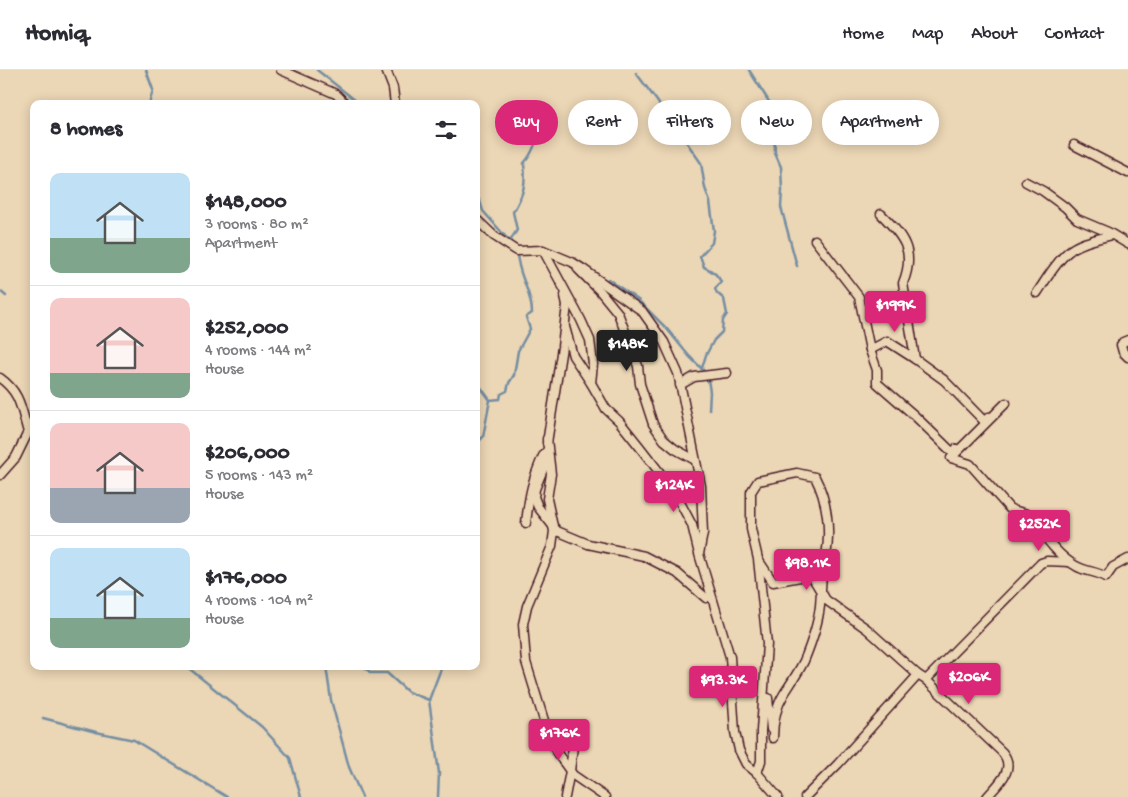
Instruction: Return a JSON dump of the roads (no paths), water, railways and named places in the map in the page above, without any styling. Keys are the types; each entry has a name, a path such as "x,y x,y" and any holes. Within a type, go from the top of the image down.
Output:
{"street":[{"path":"281,70 336,94 342,100"},
{"path":"386,70 393,88 394,100"},
{"path":"1074,145 1128,173"},
{"path":"1026,182 1043,191 1077,218 1128,244"},
{"path":"881,214 906,242 908,267 903,284 915,359"},
{"path":"480,223 494,236 517,250 543,250 572,262 642,311 664,342 678,373 701,486 703,534 698,554 698,571 706,598 730,657"},
{"path":"1037,294 1057,264 1069,252 1081,245 1112,235"},
{"path":"815,240 859,297 870,350 877,370 876,384 915,416 953,453 984,421 1006,402 951,458 970,464 1009,508 1030,516 1048,540 1069,562 1078,568 1097,572 1106,577 1113,568 1128,559"},
{"path":"543,250 590,340 593,364 591,383"},
{"path":"572,262 618,313 635,357 640,384 653,424 664,440 675,449 695,460"},
{"path":"564,287 567,305 565,327 544,467 535,489 534,497 538,507 557,530 588,544 651,559 678,573 706,598"},
{"path":"565,327 573,356 606,409 634,439 674,491 692,525 698,554 730,657 735,708 735,732 739,750 746,764 757,773 778,797"},
{"path":"1128,340 1122,342 1121,345 1123,352 1128,357"},
{"path":"870,350 887,341 944,380 984,421"},
{"path":"680,384 694,376 727,373"},
{"path":"0,378 18,396 28,432"},
{"path":"0,475 16,457 30,428"},
{"path":"547,439 550,474 547,499 553,526 552,546 527,606 523,624 526,662 546,727 557,753 573,775 605,797"},
{"path":"526,523 529,493 535,474 546,452"},
{"path":"757,773 761,761 761,731 767,644 758,559 751,529 751,492 758,481 797,473 815,477 822,490 827,522 826,557 820,592 820,607 810,643 799,671 783,696 773,724 773,738 769,722 765,683"},
{"path":"758,559 773,582 811,575 826,600 867,628 918,675 926,680 998,748 1007,759 1008,766 1006,773 987,797"},
{"path":"926,680 1041,564 1047,561 1069,562"},
{"path":"805,797 838,764 918,675"},
{"path":"565,797 575,730"}],"waterway":[{"path":"146,70 153,90 150,100"},
{"path":"317,70 355,100"},
{"path":"749,70 773,108 775,153 781,167 781,207 797,266"},
{"path":"636,73 701,163 705,188 710,202 714,231 712,243 700,256 704,267 714,273 721,282 715,289 724,299 727,314 723,320 722,332 714,340 702,368"},
{"path":"510,241 517,230 513,212 520,200 523,189 525,177 524,163 534,145"},
{"path":"480,201 483,211 512,244"},
{"path":"490,400 500,399 501,394 507,391 514,375 518,351 530,329 526,317 532,313 531,305 517,253"},
{"path":"608,279 638,300 705,372"},
{"path":"0,291 6,296"},
{"path":"708,379 710,392 709,410"},
{"path":"480,386 490,400 483,437 480,440"},
{"path":"191,670 262,727 290,758 301,797"},
{"path":"327,670 331,700 349,767 362,797"},
{"path":"368,670 371,673 387,673 408,692 429,700 439,773 438,797"},
{"path":"429,700 440,670"},
{"path":"43,718 134,740 227,797"}]}
